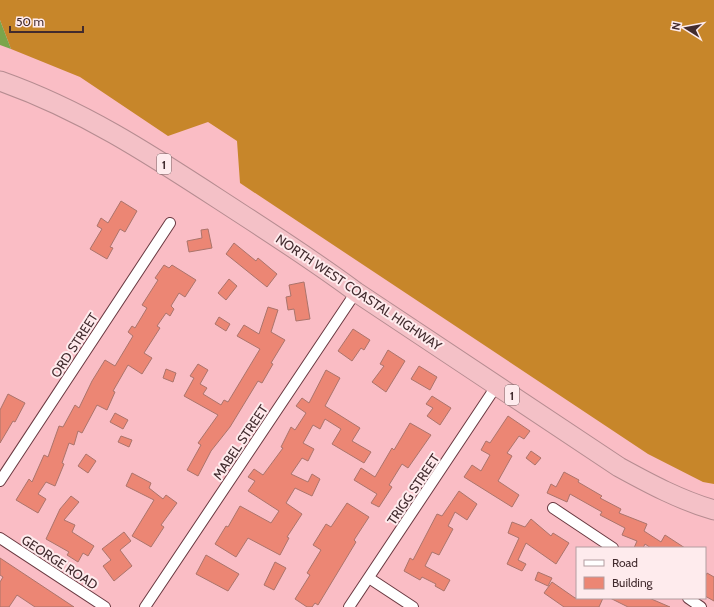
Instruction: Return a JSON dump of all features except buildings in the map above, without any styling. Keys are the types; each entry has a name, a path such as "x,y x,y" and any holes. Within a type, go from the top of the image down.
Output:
{"highway":[{"name":"NORTH WEST COASTAL HIGHWAY","path":"0,81 52,101 130,142 319,264 356,292 620,467 662,491 694,504 714,510"}],"street":[{"name":"ORD STREET","path":"0,481 170,223"},
{"name":"MABEL STREET","path":"145,607 356,292"},
{"name":"TRIGG STREET","path":"350,607 497,385"},
{"path":"553,508 612,547"},
{"name":"GEORGE ROAD","path":"0,538 105,607"},
{"path":"369,578 413,607"},
{"path":"689,599 701,607"}],"shaded area":[{"path":"0,0 714,0 714,484 703,482 648,454 240,183 237,141 208,122 168,136 80,77 11,49 0,20"},
{"path":"0,20 11,49 0,45"}]}
